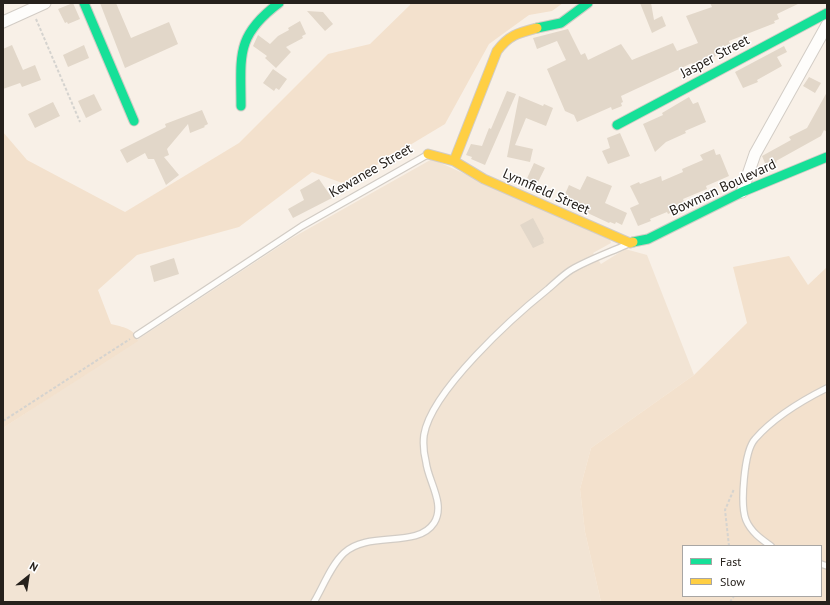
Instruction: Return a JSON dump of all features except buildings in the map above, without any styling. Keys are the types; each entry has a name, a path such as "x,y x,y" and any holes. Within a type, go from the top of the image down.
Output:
{"street":[{"path":"3,22 45,3"},
{"path":"84,3 134,121"},
{"path":"241,106 243,45 248,31 263,13 279,3"},
{"path":"454,161 497,51 506,40 521,32 561,23 588,3"},
{"name":"Jasper Street","path":"617,125 827,13"},
{"path":"742,192 755,154 827,25"},
{"name":"Kewanee Street","path":"428,154 454,161"},
{"name":"Bowman Boulevard","path":"630,243 648,239 742,192 827,157"},
{"name":"Lynnfield Street","path":"454,161 484,180 630,243"}],"lane":[{"name":"Kewanee Street","path":"137,335 302,226 428,154"},
{"path":"314,602 344,553 359,544 380,539 404,538 421,534 434,523 438,510 436,494 426,463 424,435 432,413 449,386 514,317 571,270 630,243"},
{"path":"770,545 756,535 746,519 744,499 747,456 754,440 800,402 827,388"}],"path":[{"path":"31,9 80,122"},
{"path":"3,421 137,335"},
{"path":"729,545 725,510 746,468"}],"shaded area":[{"path":"410,3 563,3 552,11 529,15 489,44 445,124 345,184 312,172 239,227 137,255 98,290 111,324 124,327 131,331 134,333 138,341 3,428 3,132 27,160 125,212 239,143 328,54 370,44 410,5"},
{"path":"432,159 610,240 611,243 593,253 601,264 625,249 647,255 694,375 591,448 580,489 585,532 601,602 3,602 3,428 292,238"},
{"path":"789,256 808,285 827,267 827,602 601,602 585,532 580,489 591,448 694,375 747,323 733,267"}],"traffic: fast":[{"path":"84,3 134,121"},
{"path":"241,106 241,60 248,37 254,26 279,3"},
{"path":"537,28 561,23 588,3"},
{"path":"617,125 827,13"},
{"path":"633,242 648,239 742,192 827,157"}],"traffic: slow":[{"path":"428,154 454,161 497,51 514,35 537,28"},
{"path":"454,161 484,179 630,243 633,242"}]}
